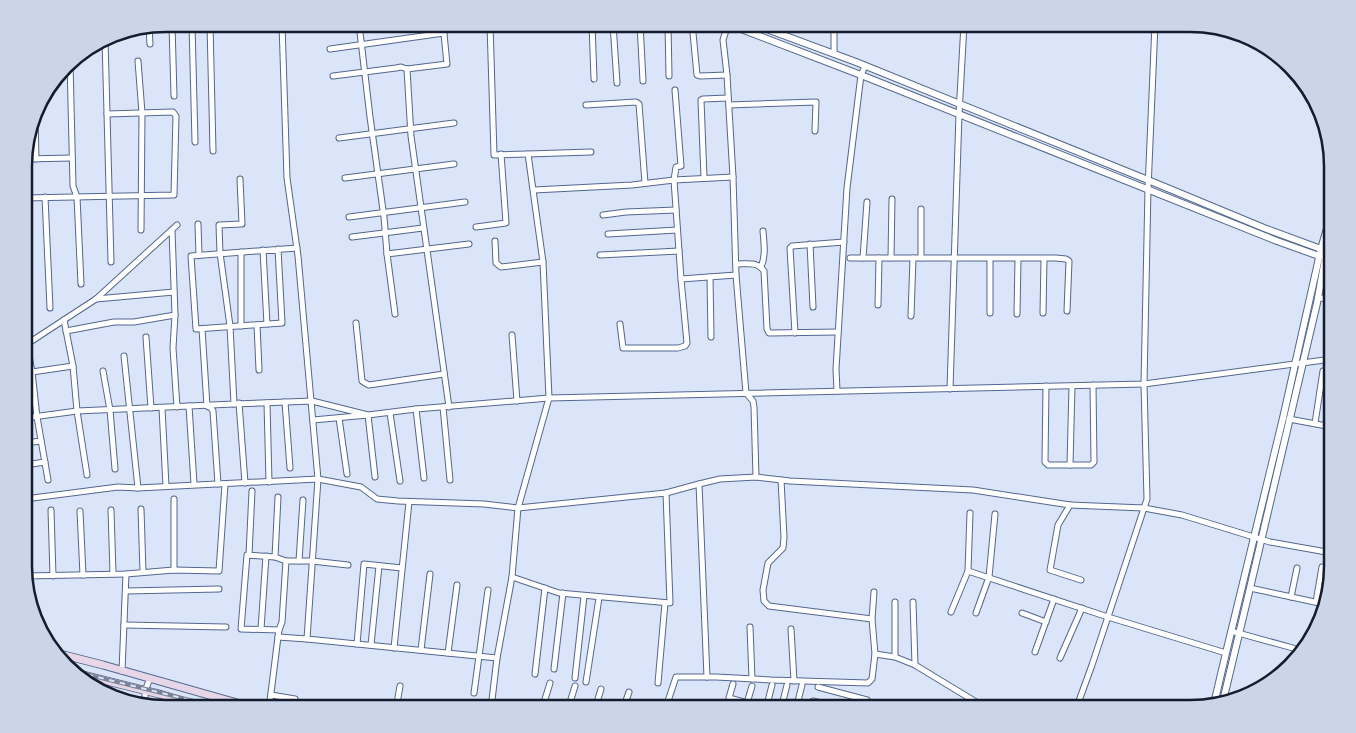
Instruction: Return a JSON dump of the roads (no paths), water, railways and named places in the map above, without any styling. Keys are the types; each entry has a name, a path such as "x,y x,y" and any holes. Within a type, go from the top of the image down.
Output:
{"main road":[{"path":"67,656 227,700"},
{"path":"95,680 176,700"}],"street":[{"path":"693,32 697,75 727,75"},
{"path":"725,32 723,40 733,177 736,275 746,393 754,407 756,477"},
{"path":"750,32 1277,241 1324,252"},
{"path":"782,32 1324,251"},
{"path":"834,32 834,54"},
{"path":"950,388 964,32"},
{"path":"1079,700 1147,499 1144,384 1148,180 1155,32"},
{"path":"172,33 174,96"},
{"path":"192,33 195,142"},
{"path":"210,33 213,151"},
{"path":"282,33 287,178 297,248 318,479 307,639"},
{"path":"360,33 395,314"},
{"path":"330,49 444,33 447,64 407,70 402,68 333,76"},
{"path":"490,33 494,154 591,152"},
{"path":"592,33 594,79"},
{"path":"614,33 617,83"},
{"path":"640,33 643,81"},
{"path":"668,33 669,76"},
{"path":"150,34 150,44"},
{"path":"105,47 111,262"},
{"path":"138,60 142,113 142,230"},
{"path":"837,391 836,369 847,188 861,75 865,66"},
{"path":"407,70 411,128 423,228 444,374 450,480"},
{"path":"70,74 73,186 77,197 81,284"},
{"path":"620,324 623,348 678,348 685,346 687,343 674,180 676,167 681,166 675,90"},
{"path":"704,178 701,100 728,98"},
{"path":"586,105 636,102 639,104 645,183"},
{"path":"729,105 816,102 815,131"},
{"path":"33,198 174,195 176,116 173,112 107,114"},
{"path":"339,138 454,123"},
{"path":"36,140 36,159"},
{"path":"476,227 506,223 501,154"},
{"path":"492,700 497,658 512,577 518,508 549,398 542,262 528,154"},
{"path":"33,159 72,158"},
{"path":"345,178 454,164"},
{"path":"534,190 733,177"},
{"path":"240,179 242,224 219,225 220,253 230,326 245,483"},
{"path":"45,197 50,308"},
{"path":"891,258 892,199"},
{"path":"349,217 465,202"},
{"path":"863,258 867,202"},
{"path":"921,258 922,209"},
{"path":"602,214 676,210"},
{"path":"198,224 199,255"},
{"path":"33,341 96,300 177,225"},
{"path":"352,237 423,228"},
{"path":"172,230 175,315 173,348 176,407"},
{"path":"608,234 678,230"},
{"path":"761,267 764,254 763,231"},
{"path":"495,241 496,263 501,267 542,262"},
{"path":"795,334 790,248 792,246 810,244 844,242"},
{"path":"387,254 468,244"},
{"path":"810,244 813,307"},
{"path":"278,249 282,323 196,329 191,256 220,253 241,252 263,250 278,249 297,248"},
{"path":"263,250 267,324"},
{"path":"600,255 679,251"},
{"path":"241,252 241,326"},
{"path":"850,258 1066,259 1069,261 1067,311"},
{"path":"878,305 879,258"},
{"path":"910,316 912,258"},
{"path":"990,258 990,313"},
{"path":"1043,313 1044,258"},
{"path":"1017,314 1018,259"},
{"path":"1224,696 1250,588 1258,539 1324,260"},
{"path":"1215,698 1231,631 1258,539 1289,419 1299,362 1318,297 1324,263"},
{"path":"736,264 755,264 764,271 767,329 769,334 838,332"},
{"path":"681,279 736,275"},
{"path":"710,277 711,336"},
{"path":"96,300 174,292"},
{"path":"1318,297 1324,299"},
{"path":"66,331 114,322 134,322 175,315"},
{"path":"64,320 73,366 77,411 87,475"},
{"path":"356,323 362,381 365,384 444,374"},
{"path":"257,325 259,370"},
{"path":"202,329 207,406"},
{"path":"512,335 517,400"},
{"path":"146,337 151,408"},
{"path":"124,356 138,488"},
{"path":"313,420 549,398 1144,384 1324,360"},
{"path":"32,372 73,366"},
{"path":"103,371 110,410 115,469"},
{"path":"1314,423 1323,371"},
{"path":"32,376 37,417 48,480"},
{"path":"1046,386 1045,462 1048,465 1092,465 1094,462 1093,385"},
{"path":"1070,465 1072,386"},
{"path":"32,417 77,411 312,400 368,415"},
{"path":"285,402 290,468"},
{"path":"267,403 269,482"},
{"path":"189,406 194,484"},
{"path":"207,406 213,410 218,484"},
{"path":"162,408 166,486"},
{"path":"416,409 424,478"},
{"path":"390,413 400,481"},
{"path":"368,415 375,477"},
{"path":"340,418 347,474"},
{"path":"1289,419 1324,425"},
{"path":"32,442 41,441"},
{"path":"32,464 45,462"},
{"path":"32,498 118,487 138,488 318,479 361,487 376,499 484,504 518,508 666,492 720,479 756,477 973,490 1070,505 1144,508 1182,515 1258,539 1324,551"},
{"path":"781,480 783,548 768,564 763,590 764,601 769,606 872,619"},
{"path":"33,576 126,574 174,570 219,571 225,484"},
{"path":"699,484 707,677"},
{"path":"252,491 249,555 247,555 241,629 279,630"},
{"path":"512,577 563,593 599,598 670,603 666,492"},
{"path":"275,557 278,497"},
{"path":"174,499 174,570"},
{"path":"299,561 304,500"},
{"path":"394,648 410,502"},
{"path":"1070,505 1058,525 1050,570 1081,580"},
{"path":"141,509 143,572"},
{"path":"51,510 53,576"},
{"path":"111,510 113,574"},
{"path":"80,511 83,575"},
{"path":"951,612 968,571 970,513"},
{"path":"976,614 990,577 995,514"},
{"path":"249,555 275,557 286,561 312,561 348,565"},
{"path":"261,629 266,556"},
{"path":"270,700 279,630 282,622 286,561"},
{"path":"357,644 364,564 402,568"},
{"path":"371,646 379,566"},
{"path":"1250,588 1316,602 1322,567"},
{"path":"1292,597 1297,568"},
{"path":"968,571 1226,653"},
{"path":"122,670 126,574"},
{"path":"421,650 430,574"},
{"path":"448,653 457,585"},
{"path":"535,674 545,588"},
{"path":"126,591 219,589"},
{"path":"474,693 488,590"},
{"path":"668,700 676,677 868,683 872,679 875,654 872,619 874,592"},
{"path":"554,669 563,593"},
{"path":"575,678 584,596"},
{"path":"586,682 599,598"},
{"path":"1036,652 1054,599"},
{"path":"895,602 895,657"},
{"path":"913,602 915,665"},
{"path":"658,683 665,603"},
{"path":"1060,658 1082,608"},
{"path":"1022,613 1046,622"},
{"path":"124,625 226,626"},
{"path":"750,627 752,679"},
{"path":"791,629 794,681"},
{"path":"1231,631 1295,649"},
{"path":"278,637 497,658"},
{"path":"875,654 895,657 915,665 973,700"},
{"path":"145,699 145,691 150,678"},
{"path":"545,700 550,683"},
{"path":"733,684 729,698 736,700"},
{"path":"769,700 772,685"},
{"path":"783,700 787,685"},
{"path":"798,700 802,685"},
{"path":"398,700 400,686"},
{"path":"571,700 575,686"},
{"path":"748,700 752,686"},
{"path":"818,687 867,700"},
{"path":"598,700 601,688"},
{"path":"626,700 629,692"},
{"path":"271,695 295,699"}],"railway":[{"path":"88,675 190,700"}]}
